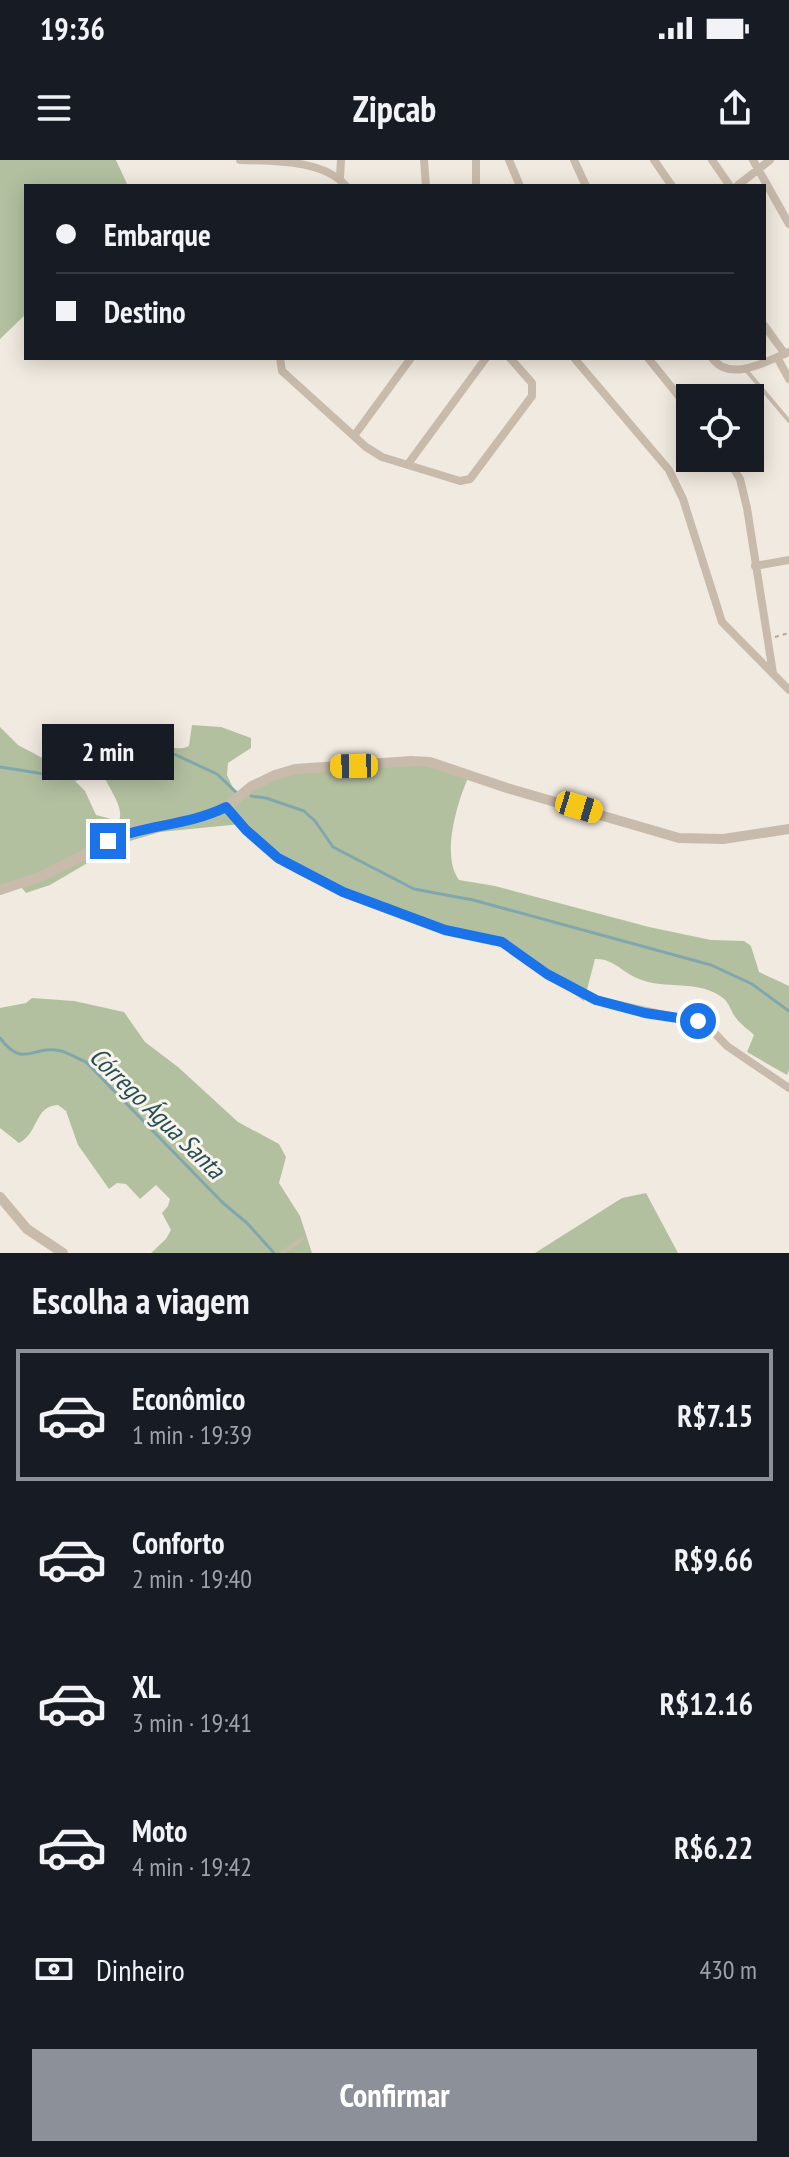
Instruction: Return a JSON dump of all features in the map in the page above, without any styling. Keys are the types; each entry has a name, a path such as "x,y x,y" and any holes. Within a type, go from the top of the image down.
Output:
{"street":[{"path":"240,160 313,164 331,169 345,184"},
{"path":"340,177 341,160"},
{"path":"424,160 426,184"},
{"path":"476,160 476,184"},
{"path":"509,160 519,184"},
{"path":"574,160 585,184"},
{"path":"654,160 671,184"},
{"path":"712,160 729,184"},
{"path":"753,160 789,224"},
{"path":"740,184 770,160"},
{"path":"766,328 784,354 789,379"},
{"path":"713,360 731,371 784,354"},
{"path":"280,360 282,371 382,457 452,480 470,479 534,391 528,377 512,360"},
{"path":"354,436 410,360"},
{"path":"408,464 485,360"},
{"path":"576,360 669,470 683,499 722,622 789,690"},
{"path":"650,360 676,393"},
{"path":"736,472 747,508 773,673"},
{"path":"755,566 789,560"},
{"path":"0,890 42,876 130,832 196,819 226,807 252,786 295,769 421,761 679,838 723,839 789,829"},
{"path":"226,807 278,858 298,870 343,892 445,930 502,942 547,974 596,1000 706,1024 727,1046 789,1088"},
{"path":"0,1197 27,1229 63,1253"}],"lane":[{"path":"744,369 789,421"},
{"path":"282,1253 302,1239"}],"path":[{"path":"766,639 789,633"}],"green space":[{"path":"0,160 116,160 127,184 24,184 24,316 0,339"},
{"path":"192,725 221,727 251,738 251,748 228,763 227,775 237,797 267,777 319,766 363,770 413,762 468,778 459,801 451,844 451,857 459,880 495,886 649,927 711,940 744,941 751,946 759,972 789,986 787,1075 747,1052 754,1035 738,1020 725,1000 714,992 649,982 613,963 595,959 584,1001 496,940 439,924 338,888 275,854 241,824 160,832 120,844 50,885 26,893 17,882 0,886 0,727 18,745 63,769 85,791 96,815 119,821 117,803 103,773 103,756 112,747 125,742 184,748 189,746"},
{"path":"32,998 74,1001 124,1012 145,1042 178,1067 238,1122 279,1144 286,1157 279,1183 300,1216 312,1253 151,1253 171,1230 162,1213 170,1199 156,1185 140,1199 126,1184 117,1183 109,1189 78,1145 66,1111 58,1105 45,1110 30,1133 19,1143 0,1128 0,1008 26,1003"},
{"path":"646,1193 678,1253 535,1253 622,1198"}],"waterway":[{"path":"0,767 76,779 91,775 131,754 146,750 161,751 217,774 237,793"},
{"path":"251,796 304,811 333,847 414,889 473,900 711,965 752,984 789,1011"},
{"name":"Córrego Água Santa","path":"0,1038 16,1053 61,1051 86,1062 274,1253"}],"route":[{"path":"108,841 143,828 196,819 226,807 246,830 278,858 343,892 445,930 502,942 547,974 596,1000 645,1013 698,1021"}]}
